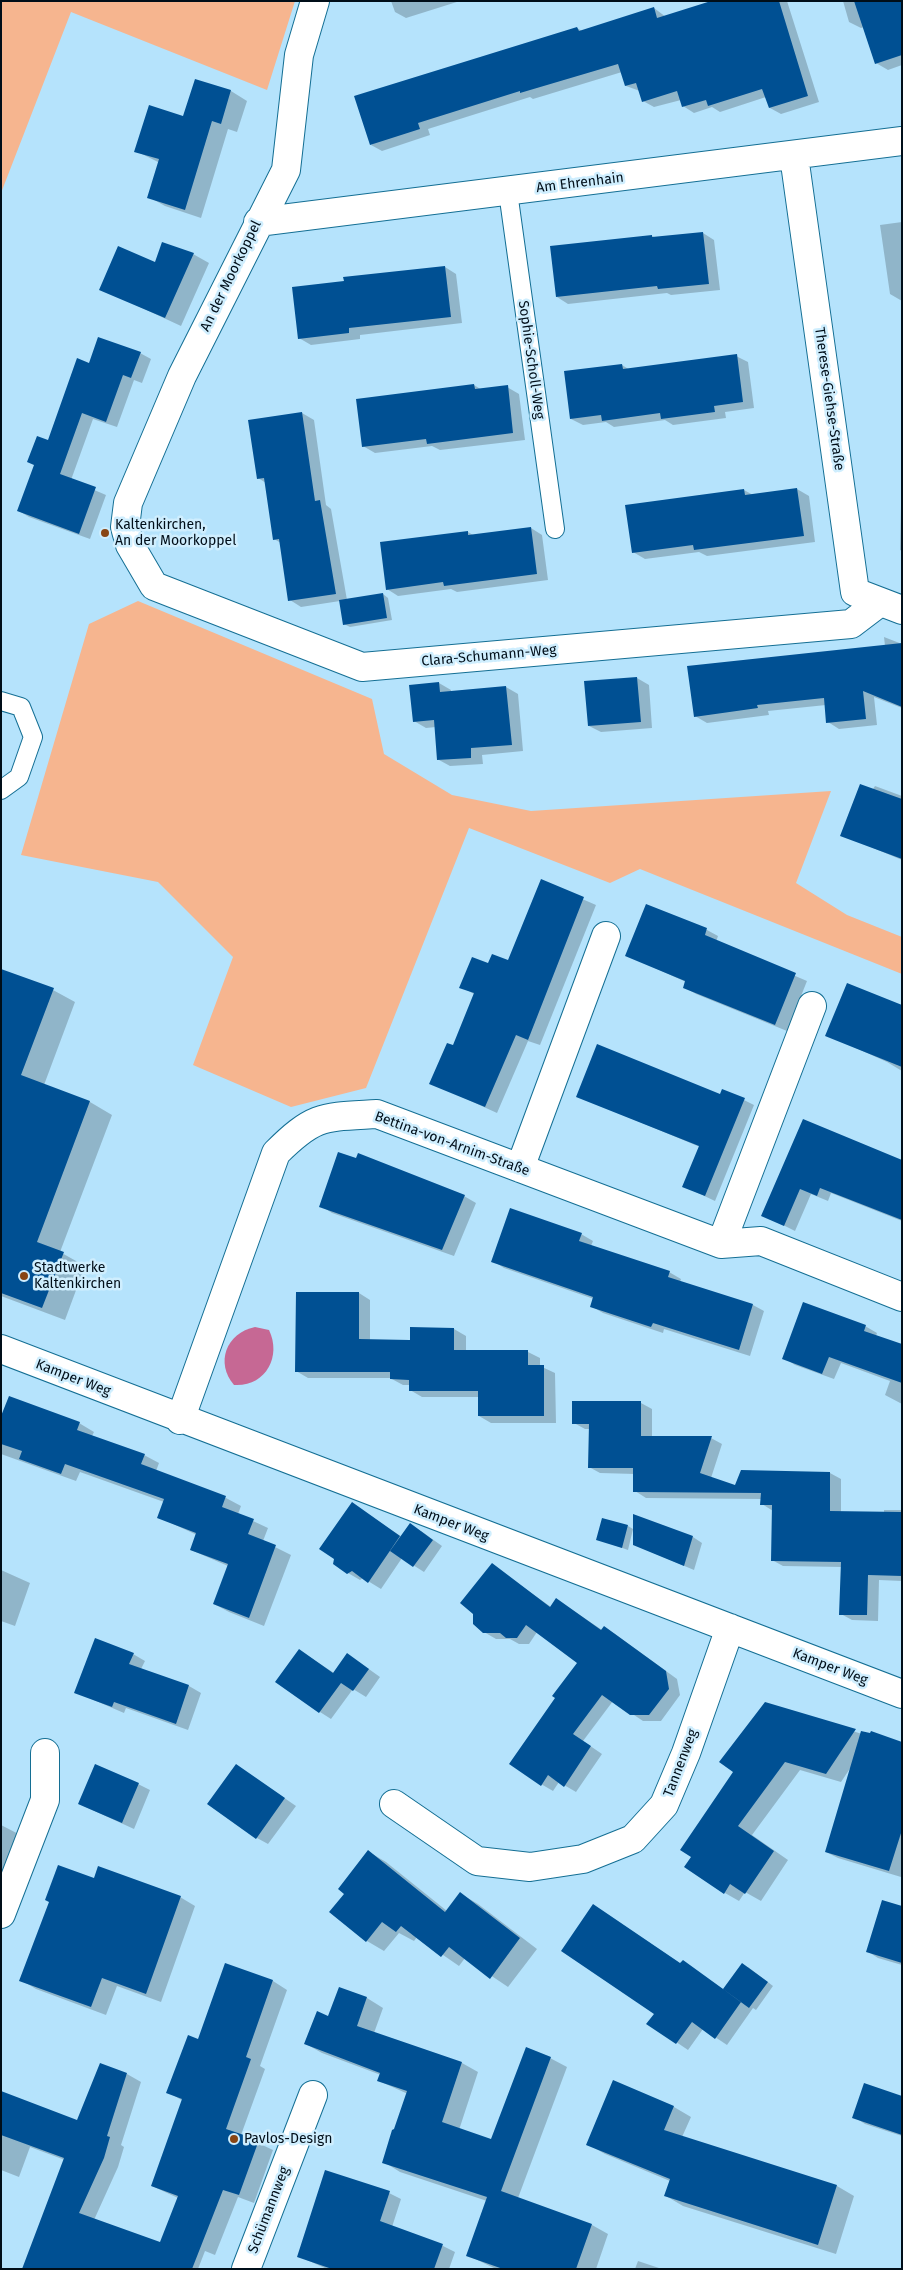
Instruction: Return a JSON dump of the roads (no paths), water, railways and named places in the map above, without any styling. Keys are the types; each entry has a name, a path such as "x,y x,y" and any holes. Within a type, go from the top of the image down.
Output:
{"street":[{"name":"An der Moorkoppel","path":"130,545 125,528 128,503 182,376 258,222 286,170 299,55 315,1"},
{"name":"Am Ehrenhain","path":"258,222 902,141"},
{"name":"Therese-Giehse-Straße","path":"794,156 855,592 891,606"},
{"name":"Clara-Schumann-Weg","path":"130,545 154,586 362,667 851,624 891,606"},
{"path":"520,1168 606,936"},
{"path":"721,1244 812,1006"},
{"name":"Bettina-von-Arnim-Straße","path":"180,1420 276,1153 299,1130 326,1117 377,1114 721,1244 761,1242 902,1297"},
{"name":"Kamper Weg","path":"1,1350 180,1420 902,1694"},
{"name":"Tannenweg","path":"394,1804 477,1861 530,1867 582,1859 633,1839 664,1805 686,1753 730,1628"},
{"path":"1,1914 45,1800 45,1753"},
{"name":"Schümannweg","path":"246,2269 313,2095"}],"lane":[{"name":"Sophie-Scholl-Weg","path":"508,192 555,529"},
{"path":"1,700 21,707 33,737 19,777 1,790"}],"place":[{"name":"Kaltenkirchen, An der Moorkoppel","path":"105,533"},
{"name":"Stadtwerke Kaltenkirchen","path":"24,1276"},
{"name":"Pavlos-Design","path":"234,2139"}]}
